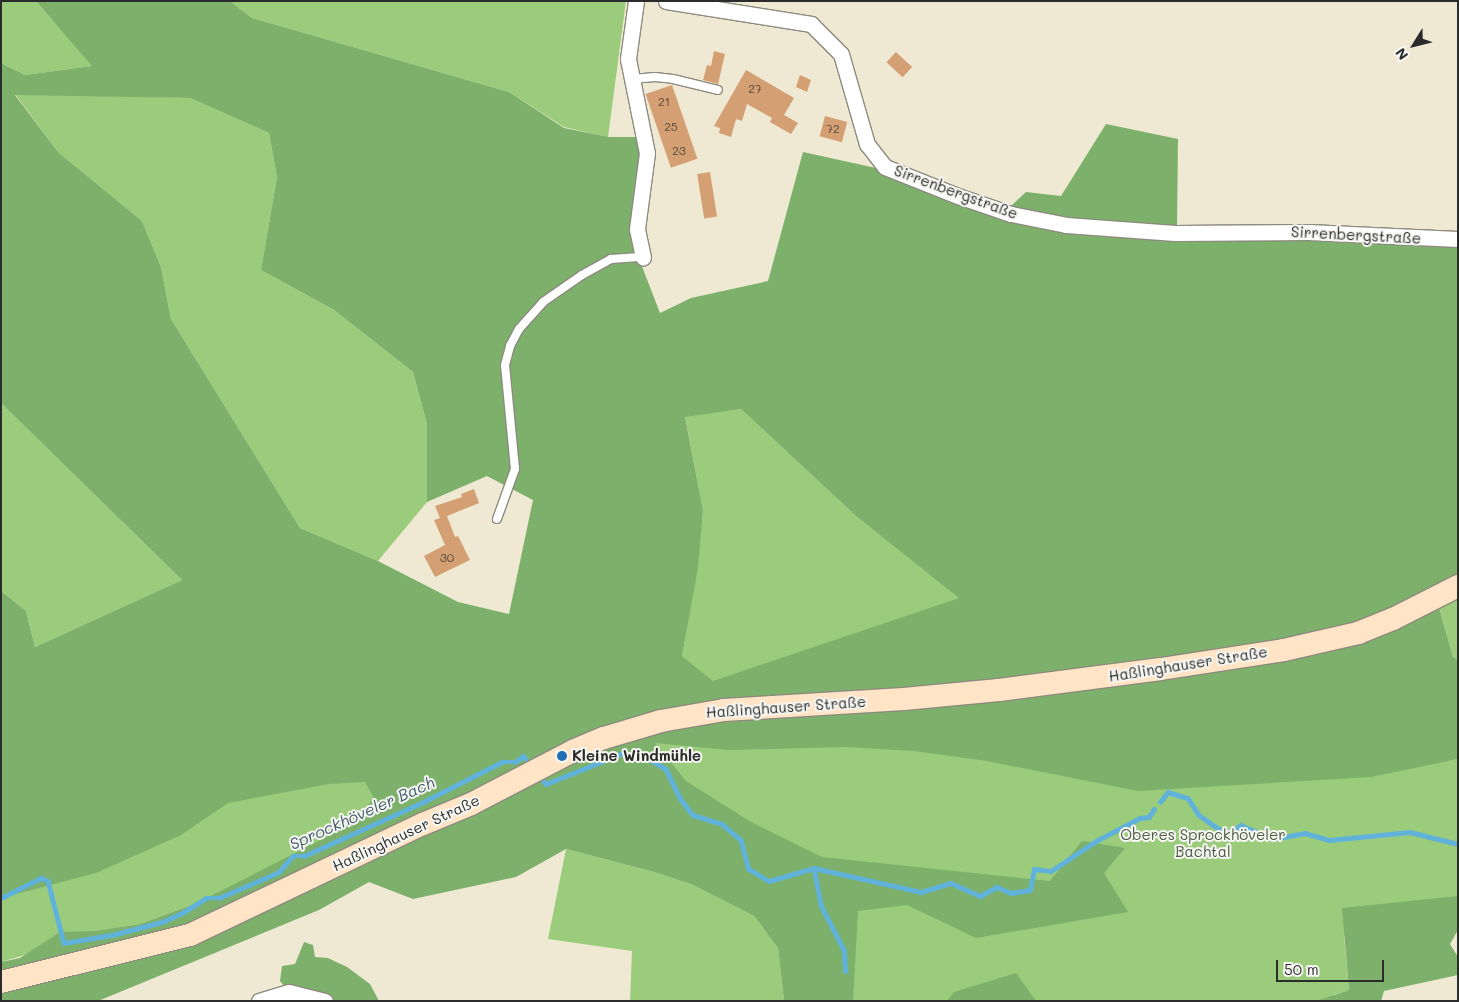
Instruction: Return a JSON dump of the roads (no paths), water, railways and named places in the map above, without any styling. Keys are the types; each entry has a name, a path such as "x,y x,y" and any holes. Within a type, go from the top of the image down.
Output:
{"main road":[{"name":"Haßlinghauser Straße","path":"1,982 190,935 423,824 471,804 573,751 604,738 661,721 724,710 904,699 999,690 1162,669 1284,650 1358,633 1393,619 1458,586"}],"street":[{"path":"636,1 628,59 647,153 637,229 642,257"},
{"name":"Sirrenbergstraße","path":"666,1 811,24 841,54 867,144 885,167 958,196 1011,214 1066,225 1176,233 1309,232 1458,240"},
{"path":"259,1001 289,992 325,1001"}],"lane":[{"path":"632,79 656,77 672,79 718,90"},
{"path":"498,519 514,469 505,365 510,346 519,329 543,302 582,274 611,259 642,257"}],"waterway":[{"name":"Sprockhöveler Bach","path":"543,780 546,784 623,753 647,758 666,769 680,798 693,815 722,824 741,840 749,869 769,881 814,868 921,892 951,883 980,896 997,887 1011,893 1030,890 1034,869 1051,871 1096,841 1140,818 1149,817 1154,809"},
{"name":"Sprockhöveler Bach","path":"1,898 41,878 48,881 64,943 112,935 162,922 184,912 206,898 219,898 279,872 293,856 304,856 423,802 502,762 515,762 523,756 526,759"},
{"name":"Sprockhöveler Bach","path":"1160,802 1168,792 1188,798 1199,815 1223,832 1230,832 1241,825 1272,839 1305,833 1330,840 1410,832 1458,844"},
{"path":"814,868 821,905 844,950 846,971"}],"place":[{"name":"Kleine Windmühle","path":"562,756"}],"park label":[{"name":"Oberes Sprockhöveler Bachtal","path":"1203,842"}]}
